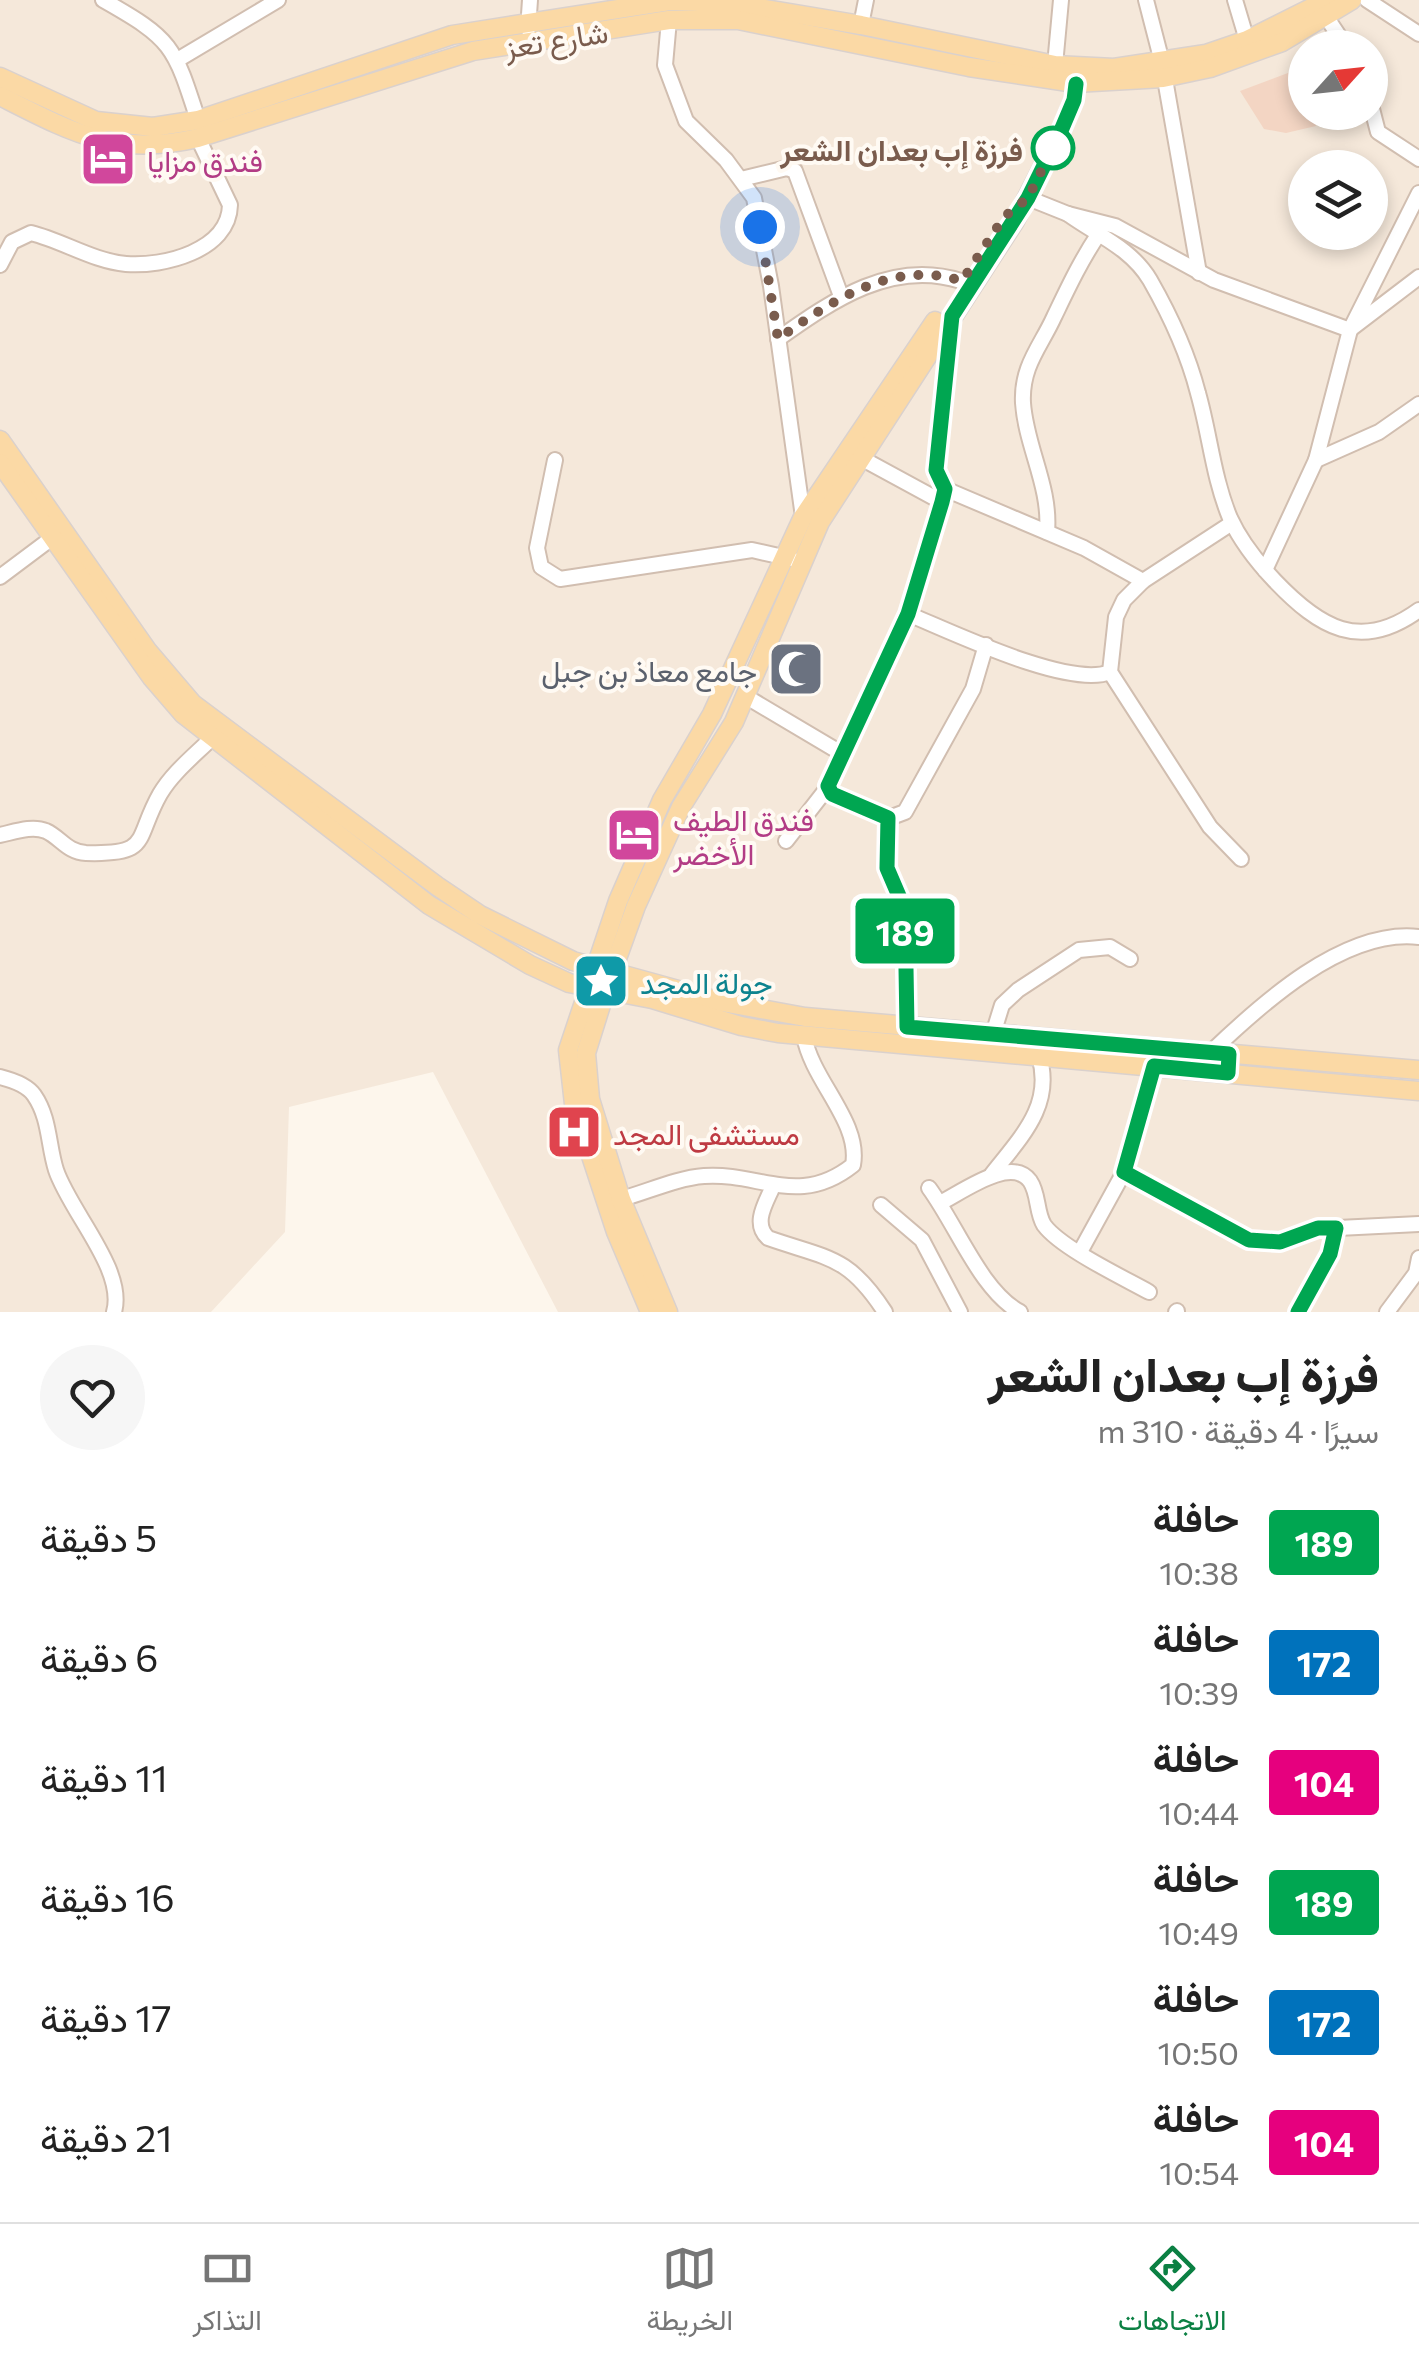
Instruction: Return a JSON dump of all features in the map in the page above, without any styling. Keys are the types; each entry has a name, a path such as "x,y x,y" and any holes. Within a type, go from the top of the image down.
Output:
{"main road":[{"name":"شارع تعز","path":"0,96 80,134 118,146 157,148 198,129 452,35 670,0 697,0 861,25 1055,66 1163,70"},
{"name":"شارع تعز","path":"0,77 72,112 119,126 198,129 473,52 669,20 738,20 969,68 1076,84 1163,70 1249,47 1352,0"},
{"path":"668,1312 621,1199 586,1075 586,1052 600,979 662,800 794,560 1028,198 1074,100 1076,84"},
{"path":"650,1312 616,1232 568,1073 568,1050 681,806 734,722 794,560 803,517 1004,217 1028,198"},
{"path":"0,440 147,650 193,704 430,905 530,965 780,1013 1222,1060 1419,1091"},
{"path":"0,462 152,678 183,714 326,814"},
{"path":"600,979 778,1033 804,1036 1154,1066 1222,1060 1419,1070"},
{"path":"778,1033 780,1013"}],"street":[{"path":"0,265 12,242 31,232 92,256 128,264 176,258 203,248 230,217 230,206 198,129 179,59 146,24 103,0"},
{"path":"179,59 257,6 278,0"},
{"path":"527,42 530,0"},
{"path":"861,25 866,0"},
{"path":"1055,66 1062,0"},
{"path":"1146,0 1163,70 1199,272"},
{"path":"1235,0 1249,47"},
{"path":"1367,0 1419,34"},
{"path":"669,20 665,65 686,121 754,198 803,517"},
{"path":"1377,130 1419,159"},
{"path":"741,180 787,168 795,171 841,296"},
{"path":"1265,570 1316,460 1350,330 1419,193"},
{"path":"1028,198 1115,226 1199,272 1350,330"},
{"path":"1068,214 1133,257 1149,279 1186,355 1215,477 1232,523 1265,570 1306,613 1341,630 1370,634 1396,627 1419,610"},
{"path":"1047,532 1049,512 1023,403 1027,374 1036,345 1053,321 1072,274 1098,235"},
{"path":"778,339 841,296 919,272 962,281"},
{"path":"1350,330 1419,277"},
{"path":"786,841 828,786 908,614 944,496 936,470 952,316"},
{"path":"1316,460 1379,432 1419,404"},
{"path":"861,458 944,496 1047,532 1143,581"},
{"path":"555,460 538,548 541,567 560,579 752,550 794,560"},
{"path":"1232,523 1143,581 1124,600 1116,618 1110,672 1210,827 1242,859"},
{"path":"0,576 52,538"},
{"path":"908,614 1050,670 1101,675 1110,672"},
{"path":"828,786 832,794 888,818 905,812 974,689 986,645"},
{"path":"745,696 842,752"},
{"path":"0,834 32,828 45,830 70,850 82,853 126,851 142,840 160,795 177,772 213,738"},
{"path":"888,818 887,868 905,910 907,1027"},
{"path":"1222,1060 1268,997 1321,963 1368,944 1419,937"},
{"path":"993,1034 1002,1005 1079,950 1110,946 1130,959"},
{"path":"621,1199 704,1176 773,1186 832,1182 853,1166 856,1147 807,1056 804,1036"},
{"path":"987,1180 1020,1138 1044,1097 1039,1056"},
{"path":"1080,1252 1124,1172 1154,1066"},
{"path":"0,1077 31,1090 42,1109 56,1168 70,1204 111,1275 118,1299 114,1312"},
{"path":"940,1203 1005,1170 1028,1178 1045,1226 1080,1252 1148,1292"},
{"path":"1124,1172 1249,1240 1280,1242 1318,1228 1419,1224"},
{"path":"773,1186 760,1217 762,1232 768,1238 838,1260 865,1282 884,1312"},
{"path":"929,1188 988,1287 1003,1303 1020,1312"},
{"path":"881,1205 922,1240 960,1312"},
{"path":"1298,1312 1330,1254 1336,1228"},
{"path":"1388,1312 1416,1274 1419,1258"}],"shaded area":[{"path":"0,0 1419,0 1419,1312 558,1312 433,1072 289,1107 285,1232 211,1312 0,1312"}],"building":[{"path":"1288,73 1288,130 1299,130 1286,133 1264,129 1240,91"}],"bus line":[{"name":"189","path":"1076,84 1074,100 1028,198 952,316 936,470 945,489 942,502 908,614 828,786 832,794 888,818 887,868 905,910 907,1027 1229,1054 1228,1073 1154,1066 1124,1172 1249,1240 1280,1242 1318,1228 1336,1228 1330,1254 1298,1312"}],"place":[{"name":"فرزة إب بعدان الشعر","path":"1053,148"},
{"name":"فندق مزايا","path":"108,159"},
{"name":"جامع معاذ بن جبل","path":"796,669"},
{"name":"فندق الطيف الأخضر","path":"634,835"},
{"name":"جولة المجد","path":"601,981"},
{"name":"مستشفى المجد","path":"574,1132"}],"route":[{"path":"760,227 778,339 841,296 897,276 936,273 962,281 1004,217 1028,198 1060,133 1053,148"}]}
